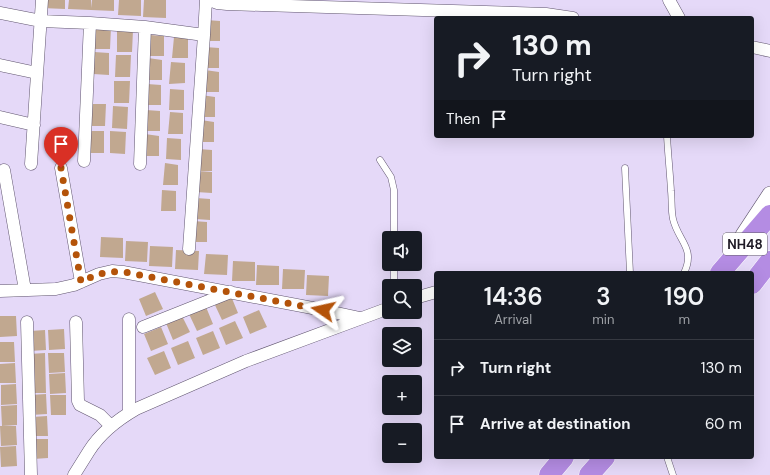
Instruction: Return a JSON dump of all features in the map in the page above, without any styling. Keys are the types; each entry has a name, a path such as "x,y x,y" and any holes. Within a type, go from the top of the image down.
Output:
{"highway":[{"name":"NH48","path":"721,271 770,215"},
{"name":"NH48","path":"754,281 770,261"},
{"path":"549,475 562,459"},
{"path":"590,475 603,459"}],"street":[{"path":"31,164 42,0"},
{"path":"189,249 206,0"},
{"path":"209,0 217,4 400,5 560,16"},
{"path":"669,0 678,16"},
{"path":"0,12 41,21 145,27 204,35"},
{"path":"84,161 90,23"},
{"path":"140,164 145,27"},
{"path":"754,47 770,50"},
{"path":"0,65 37,73"},
{"path":"0,118 34,125"},
{"path":"61,168 81,282"},
{"path":"4,170 25,290"},
{"path":"720,271 770,194"},
{"path":"0,291 66,288 100,274 124,272 360,318"},
{"path":"143,327 231,292"},
{"path":"422,296 434,293"},
{"path":"74,475 89,450 111,426 129,414 246,361 382,310"},
{"path":"129,319 129,414"},
{"path":"27,322 30,475"},
{"path":"76,322 78,401 80,405 100,415 111,426"}],"lane":[{"path":"667,138 673,218 682,239 688,248 688,265 685,271"},
{"path":"380,160 391,177 394,190 394,231"},
{"path":"624,168 630,271"},
{"path":"669,459 674,475"}],"building":[{"path":"43,0 65,0 65,9 42,8"},
{"path":"69,0 91,0 91,8 92,0 114,0 114,11 68,9"},
{"path":"119,0 141,0 141,16 118,15"},
{"path":"144,0 166,0 166,18 143,17"},
{"path":"206,20 220,21 220,41 205,41"},
{"path":"95,27 111,27 110,49 95,49"},
{"path":"117,30 133,30 132,52 117,52"},
{"path":"150,35 164,36 164,56 148,56"},
{"path":"174,37 188,38 188,58 172,58"},
{"path":"205,47 219,48 219,68 203,68"},
{"path":"94,52 109,53 109,75 93,74"},
{"path":"116,55 131,55 130,77 115,77"},
{"path":"148,58 162,60 162,80 147,80"},
{"path":"171,62 185,63 185,83 169,84"},
{"path":"205,70 219,72 219,92 203,92"},
{"path":"114,81 130,81 129,103 114,103"},
{"path":"147,84 161,85 161,105 146,105"},
{"path":"170,89 184,90 184,110 169,110"},
{"path":"201,95 215,97 215,117 200,117"},
{"path":"91,104 106,104 105,126 90,126"},
{"path":"113,106 128,107 127,129 112,128"},
{"path":"146,110 160,111 160,131 145,131"},
{"path":"170,112 183,113 183,134 168,134"},
{"path":"201,120 214,122 214,142 199,142"},
{"path":"89,131 104,131 104,153 89,153"},
{"path":"110,131 126,132 125,154 110,153"},
{"path":"145,134 159,136 159,156 144,156"},
{"path":"167,138 181,139 181,160 166,159"},
{"path":"198,149 212,150 212,171 197,171"},
{"path":"165,163 178,165 178,185 163,185"},
{"path":"198,171 212,172 212,193 196,192"},
{"path":"162,190 176,191 176,211 161,211"},
{"path":"196,198 210,199 210,220 195,219"},
{"path":"193,221 207,222 207,242 192,242"},
{"path":"101,237 123,238 123,258 100,257"},
{"path":"126,241 148,242 147,262 125,261"},
{"path":"150,246 173,247 172,267 149,266"},
{"path":"176,250 199,251 198,270 175,269"},
{"path":"206,254 228,255 227,275 204,274"},
{"path":"233,261 255,262 255,281 232,281"},
{"path":"257,265 279,266 279,285 256,285"},
{"path":"283,269 305,270 304,289 282,289"},
{"path":"307,275 329,276 328,296 306,295"},
{"path":"155,292 163,309 146,316 139,299"},
{"path":"231,296 238,313 222,320 214,303"},
{"path":"206,307 213,324 197,331 189,314"},
{"path":"259,310 267,327 250,334 243,317"},
{"path":"0,316 16,316 17,336 0,337"},
{"path":"182,316 190,332 173,340 166,323"},
{"path":"235,321 243,338 226,345 219,328"},
{"path":"161,327 168,344 151,351 144,334"},
{"path":"64,329 65,349 49,350 48,330"},
{"path":"45,330 46,350 30,351 30,331"},
{"path":"213,331 220,348 203,355 196,338"},
{"path":"188,341 195,358 178,365 171,348"},
{"path":"0,342 14,342 15,362 0,362"},
{"path":"164,351 171,368 155,375 147,358"},
{"path":"45,353 46,393 30,393 29,354"},
{"path":"48,353 64,353 65,372 49,373"},
{"path":"15,363 16,383 0,383 0,364"},
{"path":"65,373 66,393 50,394 49,374"},
{"path":"16,384 17,404 1,405 1,385"},
{"path":"46,394 47,414 31,415 30,395"},
{"path":"50,395 66,395 66,415 51,415"},
{"path":"17,405 17,425 2,426 1,406"},
{"path":"47,416 48,436 32,436 32,417"},
{"path":"0,426 16,426 17,445 1,446"},
{"path":"32,439 48,439 48,458 33,459"},
{"path":"16,446 17,466 1,467 0,447"}],"route":[{"path":"61,168 81,282 100,274 124,272 323,310"}]}
